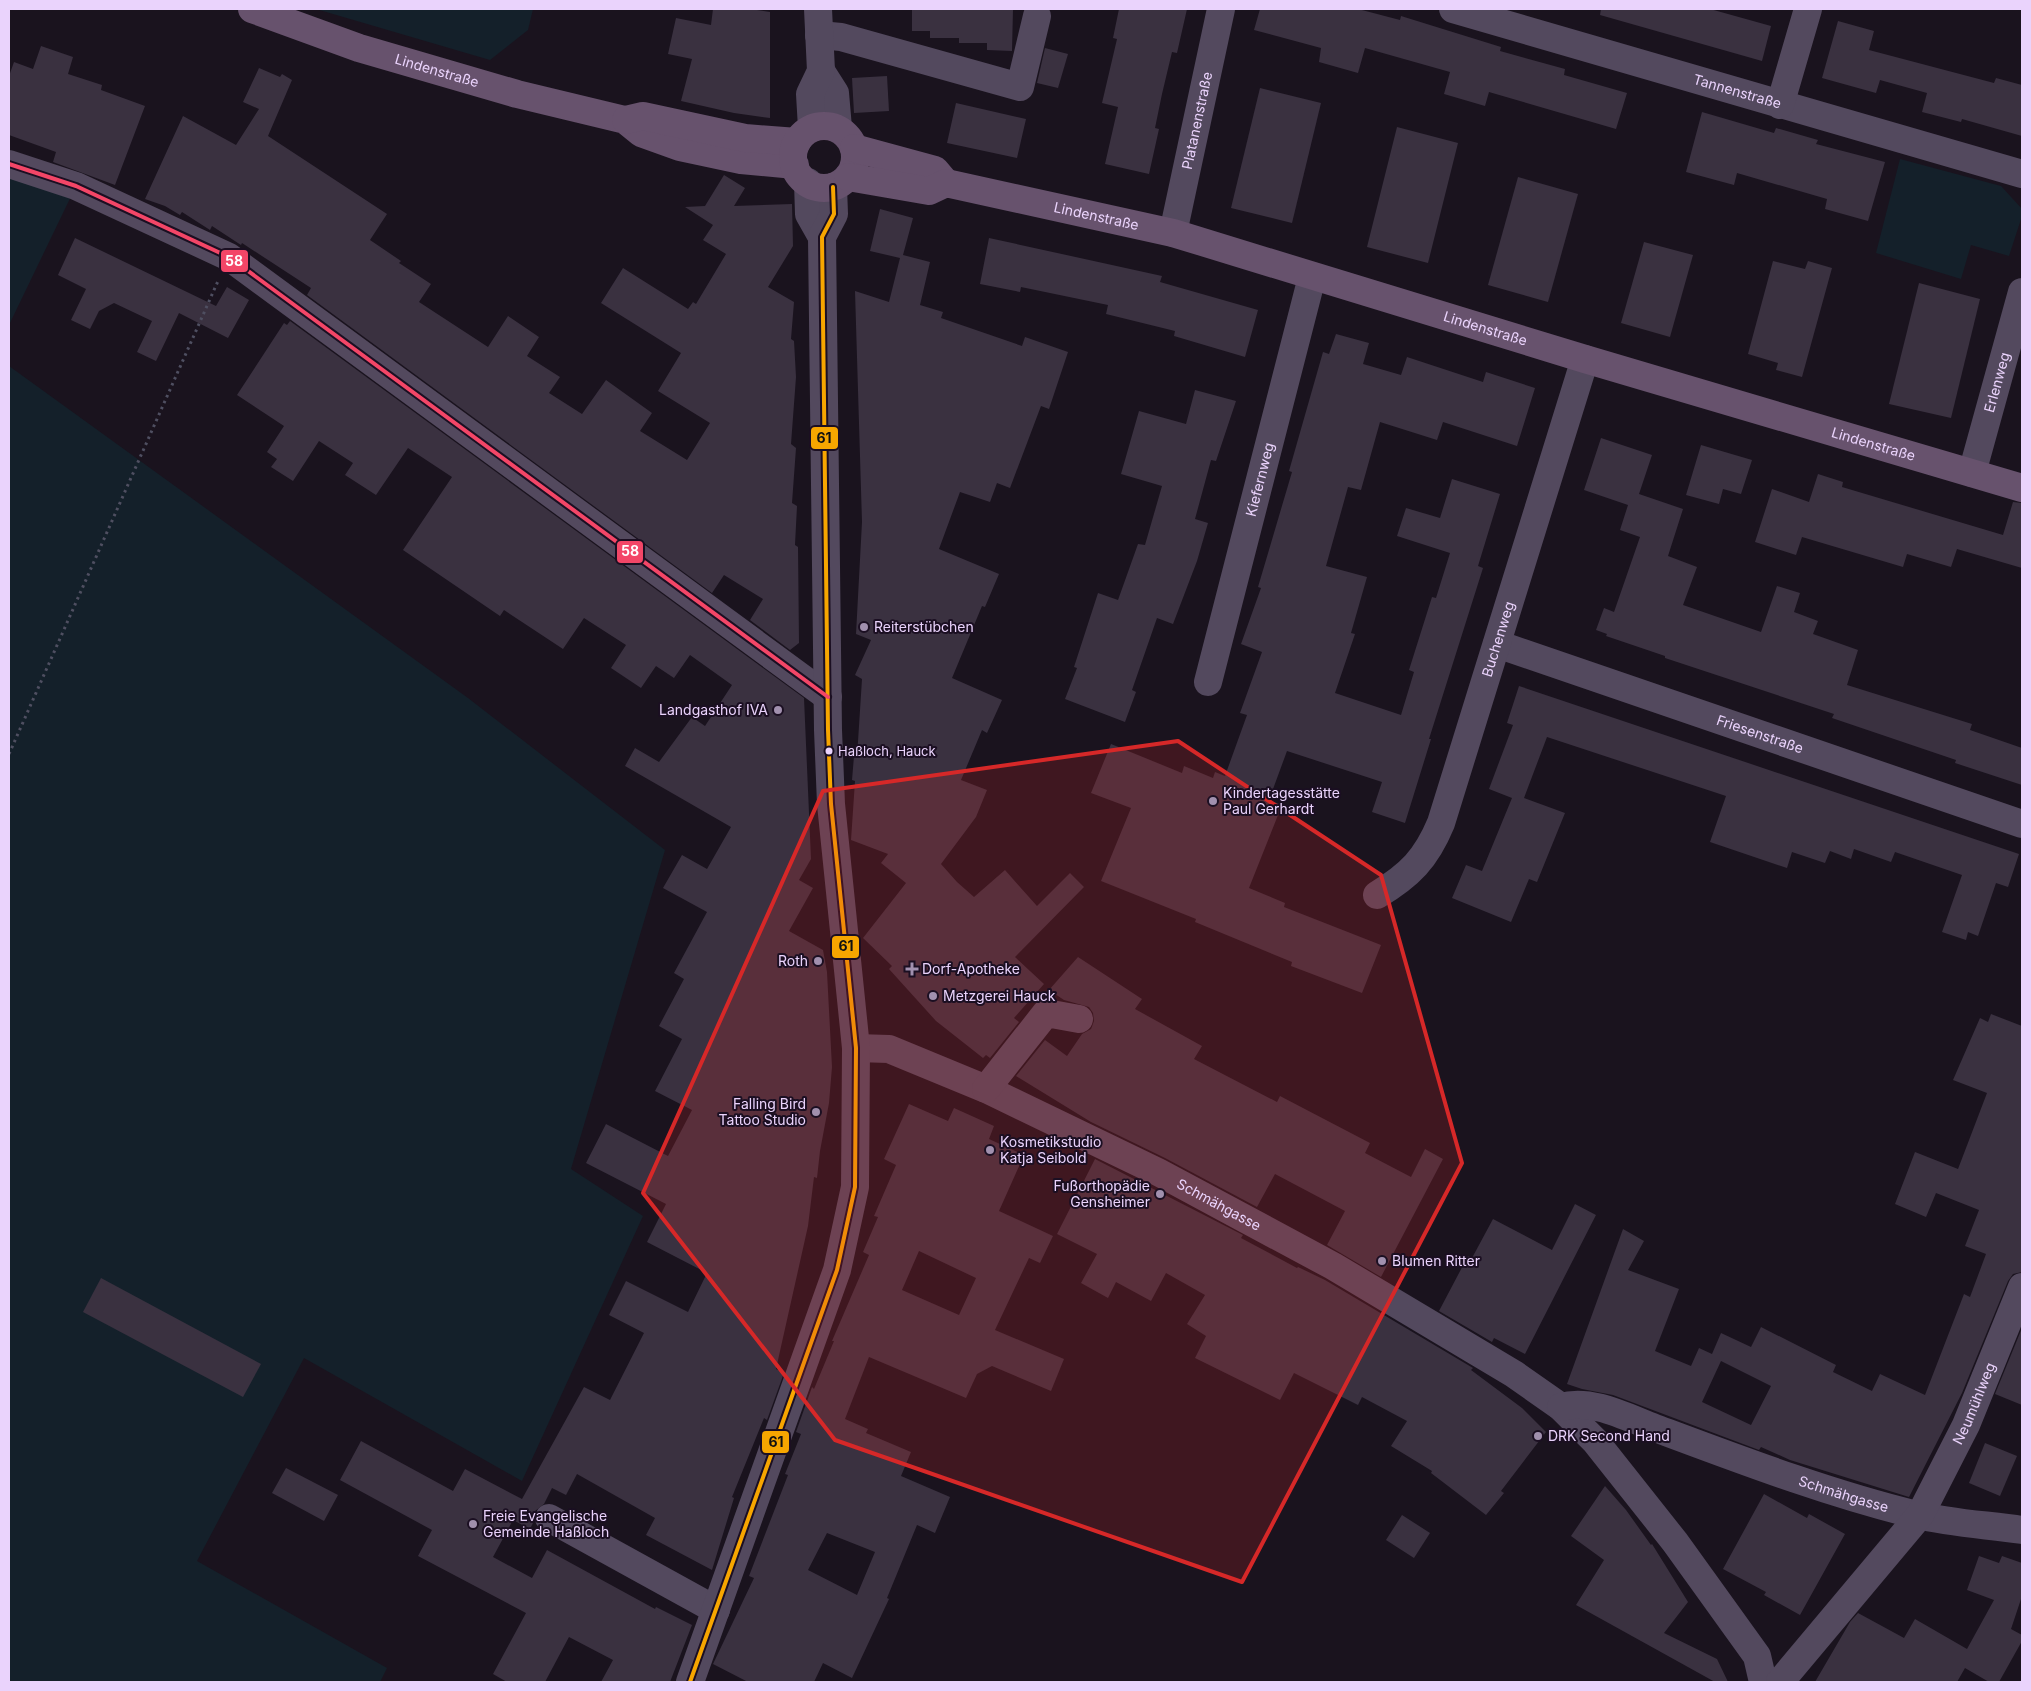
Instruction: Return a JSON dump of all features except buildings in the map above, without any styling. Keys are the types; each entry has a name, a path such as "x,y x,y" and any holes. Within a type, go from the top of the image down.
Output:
{"main road":[{"name":"Lindenstraße","path":"252,9 359,48 517,94 625,120 642,116 823,157 935,170 946,184 1172,233 1585,359 2022,488"}],"street":[{"path":"690,1682 837,1270 855,1187 856,1048 831,804 828,697 834,398 822,237 809,214 823,157 835,93 821,71 818,9"},
{"name":"Platanenstraße","path":"1172,233 1221,9"},
{"name":"Tannenstraße","path":"1453,9 1512,17 1780,105 2022,174"},
{"path":"1780,105 1808,9"},
{"path":"819,35 841,37 1020,88 1037,16"},
{"path":"9,164 76,186 229,257 828,697"},
{"name":"Kiefernweg","path":"1208,682 1312,277"},
{"name":"Erlenweg","path":"1972,473 2022,292"},
{"name":"Buchenweg","path":"1377,895 1402,880 1415,868 1432,844 1497,644 1585,359"},
{"name":"Friesenstraße","path":"1497,644 2022,824"},
{"path":"986,1089 1046,1013 1079,1019"},
{"name":"Schmähgasse","path":"856,1048 889,1048 986,1089 1158,1172 1333,1266 1498,1364 1561,1407 1595,1441 1680,1550 1758,1656 1763,1682"},
{"name":"Neumühlweg","path":"1920,1515 1942,1476 1966,1425 2022,1287"},
{"name":"Schmähgasse","path":"1561,1407 1572,1404 1610,1411 1796,1480 1920,1515 2022,1530"},
{"path":"1780,1682 1920,1515"},
{"path":"549,1518 716,1610"}],"path":[{"path":"9,754 229,257"}],"highlighted area":[{"path":"1178,741 1381,875 1462,1163 1242,1582 835,1440 643,1193 823,791"}],"shaded area":[{"path":"316,9 533,9 528,30 490,60"},
{"path":"1900,159 2001,186 2022,209 2022,216 2009,256 1971,245 1961,279 1876,253"},
{"path":"9,164 76,186 9,325"},
{"path":"9,366 468,698 665,850 571,1169 643,1216 522,1481 304,1358 197,1561 387,1668 380,1682 9,1682"}],"transit line":[{"name":"58","path":"9,164 76,186 229,257 828,697"},
{"name":"61","path":"690,1682 837,1270 855,1187 856,1048 831,804 828,730 822,237 834,214 833,187"}],"place":[{"name":"Reiterstübchen","path":"864,627"},
{"name":"Landgasthof IVA","path":"778,710"},
{"name":"Haßloch, Hauck","path":"829,751"},
{"name":"Kindertagesstätte Paul Gerhardt","path":"1213,801"},
{"name":"Roth","path":"818,961"},
{"name":"Dorf-Apotheke","path":"912,969"},
{"name":"Metzgerei Hauck","path":"933,996"},
{"name":"Falling Bird Tattoo Studio","path":"816,1112"},
{"name":"Kosmetikstudio Katja Seibold","path":"990,1150"},
{"name":"Fußorthopädie Gensheimer","path":"1160,1194"},
{"name":"Blumen Ritter","path":"1382,1261"},
{"name":"DRK Second Hand","path":"1538,1436"},
{"name":"Freie Evangelische Gemeinde Haßloch","path":"473,1524"}]}
